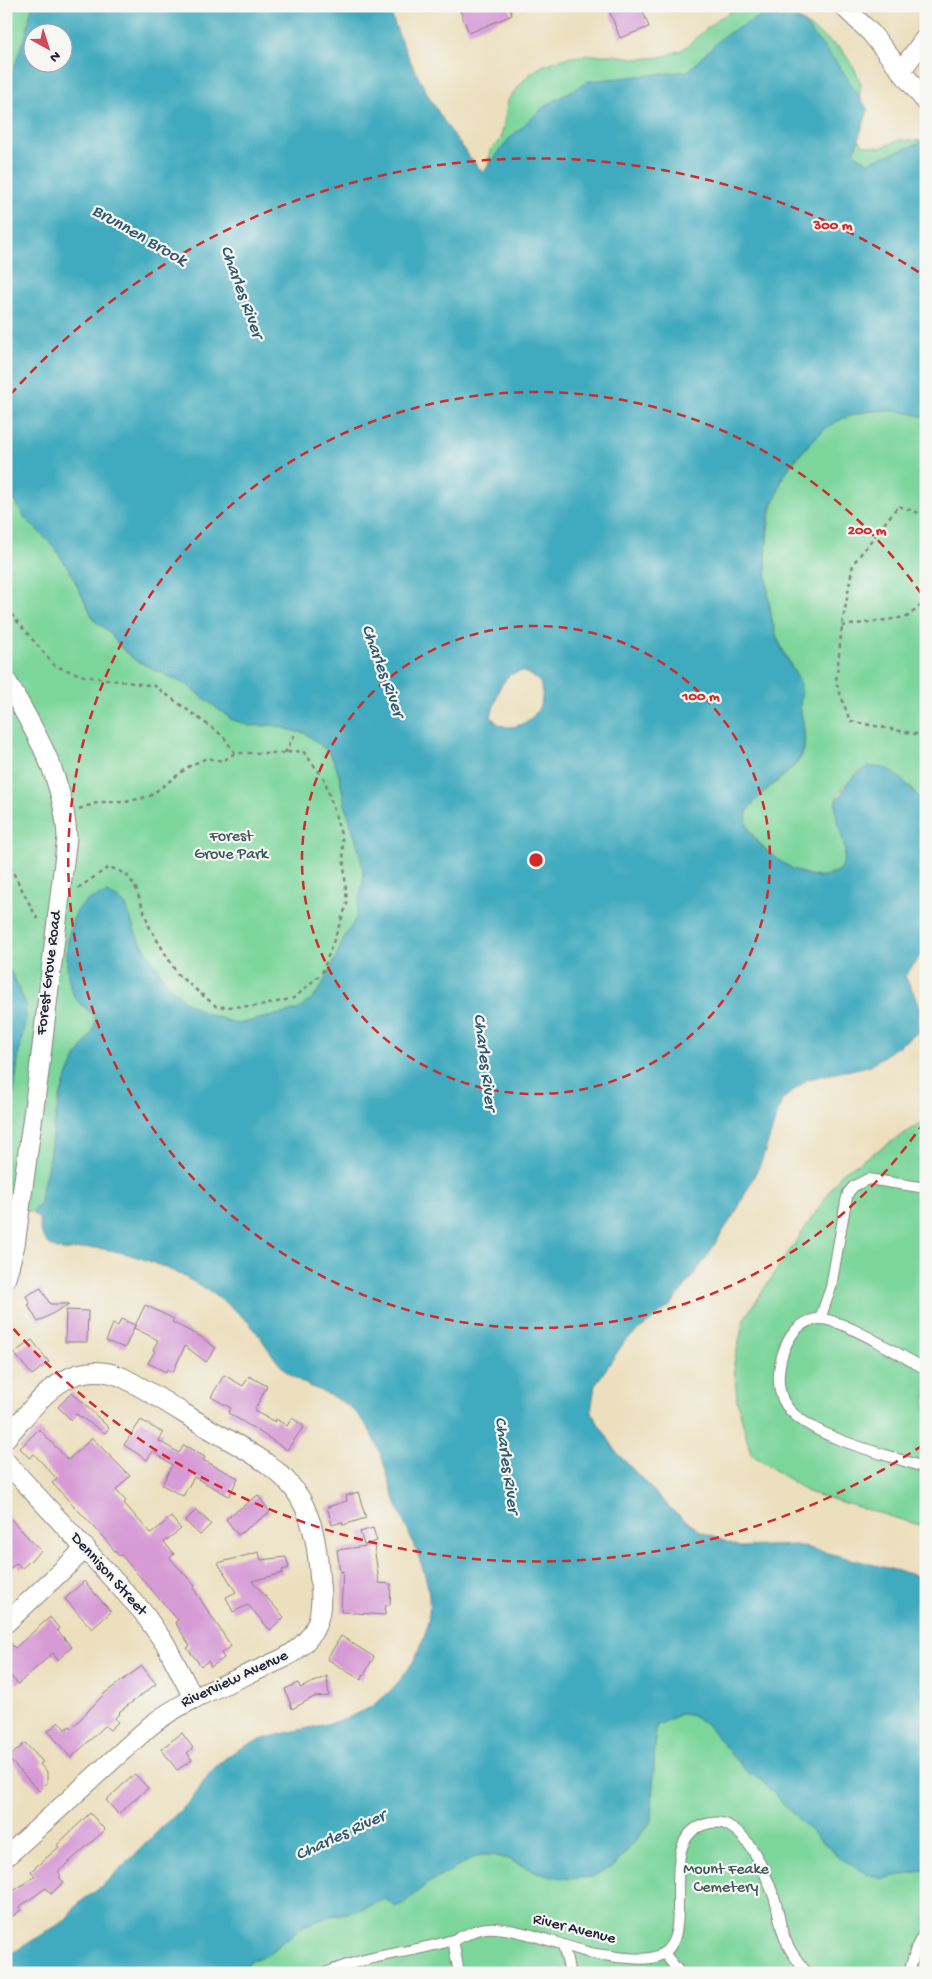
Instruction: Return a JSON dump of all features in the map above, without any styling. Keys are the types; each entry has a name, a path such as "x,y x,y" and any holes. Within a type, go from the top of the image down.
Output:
{"street":[{"path":"843,6 871,33 926,102"},
{"path":"901,70 926,37"},
{"name":"Forest Grove Road","path":"6,680 38,736 52,767 66,813 67,837 39,1072 15,1245 6,1278"},
{"name":"Riverview Avenue","path":"6,1438 44,1395 56,1385 79,1374 109,1373 128,1380 260,1460 280,1474 295,1491 310,1521 318,1556 322,1606 316,1628 292,1654 174,1709 150,1726 6,1857"},
{"name":"Dennison Street","path":"6,1462 125,1591 150,1622 166,1645 194,1699"},
{"path":"6,1623 86,1548"}],"lane":[{"path":"820,1319 831,1287 848,1193 854,1186 868,1179 926,1188"},
{"path":"926,1369 845,1326 820,1319 806,1322 800,1326 790,1339 779,1376 779,1386 784,1403 796,1416 805,1422 833,1437 926,1468"},
{"path":"680,1973 664,1953 672,1944 676,1931 677,1876 680,1850 688,1836 698,1827 710,1823 724,1824 740,1833 752,1849 773,1895 786,1943 807,1973"},
{"name":"River Avenue","path":"325,1973 357,1962 453,1940 482,1927 511,1930 590,1953 635,1959 652,1958 664,1953"},
{"path":"909,1973 916,1948 926,1929"},
{"path":"453,1940 459,1973"},
{"path":"563,1945 570,1973"}],"path":[{"path":"926,515 898,506 854,564 842,626 836,682 850,721 926,736"},
{"path":"842,626 908,616 926,600"},
{"path":"6,608 55,666 84,676 156,686 223,736 235,753"},
{"path":"285,753 296,732"},
{"path":"66,813 98,802 126,802 150,796 191,765 207,758 223,761 235,753 304,751 325,780 342,838 347,904 322,973 294,998 260,1006 217,1007 178,975 150,928 135,886 126,874 109,867 78,888"},
{"path":"6,859 34,914 53,945"}],"green space":[{"path":"6,6 40,6 35,22 22,22 22,72 24,72 6,95"},
{"path":"742,6 775,6 793,15 842,50 855,70 861,84 855,132 863,145 880,148 899,140 926,141 926,805 911,788 875,767 865,768 854,775 836,799 837,819 845,852 844,861 840,869 831,874 820,876 796,870 773,856 757,840 748,826 747,813 753,802 763,792 798,762 805,743 800,704 800,685 779,642 770,609 766,552 775,496 789,467 819,434 830,425 849,416 488,166 490,150 501,139 508,100 528,75 544,65 565,58 587,55 614,55 639,59 661,57 682,50 718,19"},
{"name":"Forest Grove Park","path":"6,487 25,518 54,547 69,569 94,620 109,632 121,648 135,660 187,685 231,719 262,726 284,727 296,732 305,733 328,751 340,778 345,804 360,853 364,877 355,920 316,995 298,1010 238,1024 202,1012 185,1001 167,984 136,934 126,906 96,896 80,907 68,946 74,995 80,1004 95,1016 95,1022 94,1028 70,1069 62,1090 40,1206 33,1212 6,1209 6,1156 19,1051 26,1017 20,989 6,965"},
{"path":"926,1120 926,1527 807,1492 751,1454 737,1401 734,1363 744,1319 842,1173"},
{"name":"Mount Feake Cemetery","path":"680,1714 690,1715 705,1723 746,1771 762,1781 799,1820 840,1858 860,1870 904,1875 926,1870 926,1973 237,1973 252,1960 266,1955 303,1926 330,1916 357,1911 385,1899 402,1904 428,1883 479,1855 493,1855 508,1859 547,1875 615,1865 651,1822 656,1726"}],"water":[{"path":"32,6 390,6 400,38 424,87 441,117 483,173 509,139 545,106 589,81 688,71 723,36 761,16 802,21 838,64 868,110 854,153 868,162 926,141 926,418 899,411 885,410 870,411 842,419 830,425 804,449 782,479 769,517 766,549 767,585 771,617 776,634 802,689 800,706 804,729 804,747 798,761 758,797 746,815 747,825 753,836 778,860 810,875 824,877 836,872 845,855 837,820 836,801 850,780 868,766 889,769 903,780 926,805 926,956 920,956 905,976 919,1003 919,1032 869,1066 808,1079 782,1100 762,1160 738,1208 704,1261 670,1306 625,1341 595,1385 591,1412 618,1454 672,1510 701,1532 740,1547 796,1545 926,1578 925,1870 881,1879 860,1870 840,1858 799,1820 762,1781 746,1771 705,1723 690,1715 680,1714 656,1726 651,1822 615,1865 592,1877 569,1879 547,1875 508,1859 493,1855 479,1855 428,1883 403,1904 395,1907 385,1899 357,1911 330,1916 303,1926 266,1955 252,1960 237,1973 6,1973 6,1958 9,1955 66,1920 79,1903 113,1876 195,1796 212,1771 234,1752 273,1736 334,1722 353,1715 372,1706 388,1693 399,1682 416,1657 427,1629 429,1614 429,1599 424,1572 395,1500 381,1455 371,1433 357,1414 341,1401 303,1383 286,1371 249,1323 206,1289 176,1273 127,1254 96,1248 67,1250 52,1247 41,1233 39,1218 33,1214 34,1209 40,1205 54,1124 64,1085 78,1054 94,1028 95,1022 95,1016 73,994 68,974 67,949 71,925 80,907 89,900 107,893 119,899 126,906 136,934 167,984 185,1001 202,1012 238,1024 298,1010 316,995 355,920 364,877 360,853 345,804 340,778 328,751 305,733 271,725 250,726 231,719 187,685 135,660 121,648 109,632 94,620 69,569 54,547 25,518 6,487 6,78 13,70 22,45 22,72 72,72 72,22 29,22","holes":["521,671 531,675 540,682 542,690 540,707 535,714 521,725 512,727 497,723 491,716 500,687 509,675"]},
{"path":"6,965 10,969 25,1002 26,1017 19,1051 6,1156"}],"building":[{"path":"458,6 509,6 512,15 469,33"},
{"path":"622,6 624,11 635,6 641,6 649,27 620,38 609,10"},
{"path":"41,1288 50,1304 69,1304 38,1322 28,1305 30,1304 26,1296"},
{"path":"145,1305 174,1319 172,1322 201,1337 216,1348 206,1362 185,1346 173,1372 167,1369 166,1372 148,1363 155,1351 153,1350 158,1340 134,1328"},
{"path":"66,1310 88,1311 87,1342 65,1342"},
{"path":"121,1319 135,1325 125,1348 106,1341 113,1324 118,1326"},
{"path":"32,1340 49,1362 32,1375 14,1353"},
{"path":"224,1375 243,1386 249,1376 267,1386 254,1411 275,1422 276,1419 287,1426 292,1418 304,1426 287,1450 228,1413 231,1408 211,1397"},
{"path":"72,1392 109,1428 105,1433 76,1414 71,1420 58,1407"},
{"path":"141,1420 163,1433 159,1441 179,1453 184,1445 205,1457 203,1460 238,1478 229,1496 194,1477 183,1496 162,1485 172,1465 153,1451 147,1460 124,1445"},
{"path":"39,1429 68,1460 92,1438 130,1476 116,1490 126,1501 124,1503 151,1534 171,1517 181,1529 164,1542 174,1554 170,1558 195,1586 193,1588 231,1646 221,1653 224,1658 211,1667 208,1661 201,1666 187,1648 190,1646 175,1622 178,1620 121,1555 119,1556 52,1483 57,1479 34,1454 29,1458 20,1448"},
{"path":"358,1492 366,1518 343,1525 342,1522 332,1525 327,1507 347,1501 346,1496"},
{"path":"258,1495 270,1512 238,1535 226,1519"},
{"path":"196,1510 211,1524 200,1535 185,1521"},
{"path":"6,1514 41,1551 21,1569 17,1563 6,1572"},
{"path":"373,1528 377,1541 364,1545 360,1532"},
{"path":"374,1545 379,1583 391,1584 390,1605 386,1605 385,1615 341,1612 343,1571 340,1572 337,1550"},
{"path":"259,1552 261,1560 286,1557 289,1568 282,1570 283,1573 252,1581 284,1617 270,1630 248,1605 233,1612 226,1597 236,1592 218,1563"},
{"path":"84,1581 111,1612 92,1629 65,1599"},
{"path":"50,1617 59,1628 57,1630 72,1647 58,1660 53,1653 18,1684 6,1671 6,1638 15,1648"},
{"path":"341,1636 374,1657 361,1680 327,1659"},
{"path":"142,1666 156,1684 119,1712 115,1718 118,1722 110,1730 105,1726 71,1758 48,1731 59,1722 65,1729 70,1726 72,1728 105,1693"},
{"path":"327,1676 329,1696 314,1697 292,1709 285,1689 298,1683 300,1688"},
{"path":"182,1733 193,1748 187,1753 192,1760 177,1770 161,1749"},
{"path":"25,1743 43,1762 40,1764 47,1772 47,1783 39,1791 8,1758"},
{"path":"135,1774 148,1788 118,1814 106,1800"},
{"path":"90,1813 105,1830 58,1872 61,1875 59,1877 64,1882 51,1894 46,1888 19,1907 21,1910 6,1921 6,1890 9,1894 35,1876 31,1871 59,1847 57,1845"}],"water label":[{"name":"Brunnen Brook","path":"139,236"},
{"name":"Charles River","path":"241,292"},
{"name":"Charles River","path":"382,671"},
{"name":"Charles River","path":"484,1062"},
{"name":"Charles River","path":"506,1465"},
{"name":"Charles River","path":"341,1836"}]}
